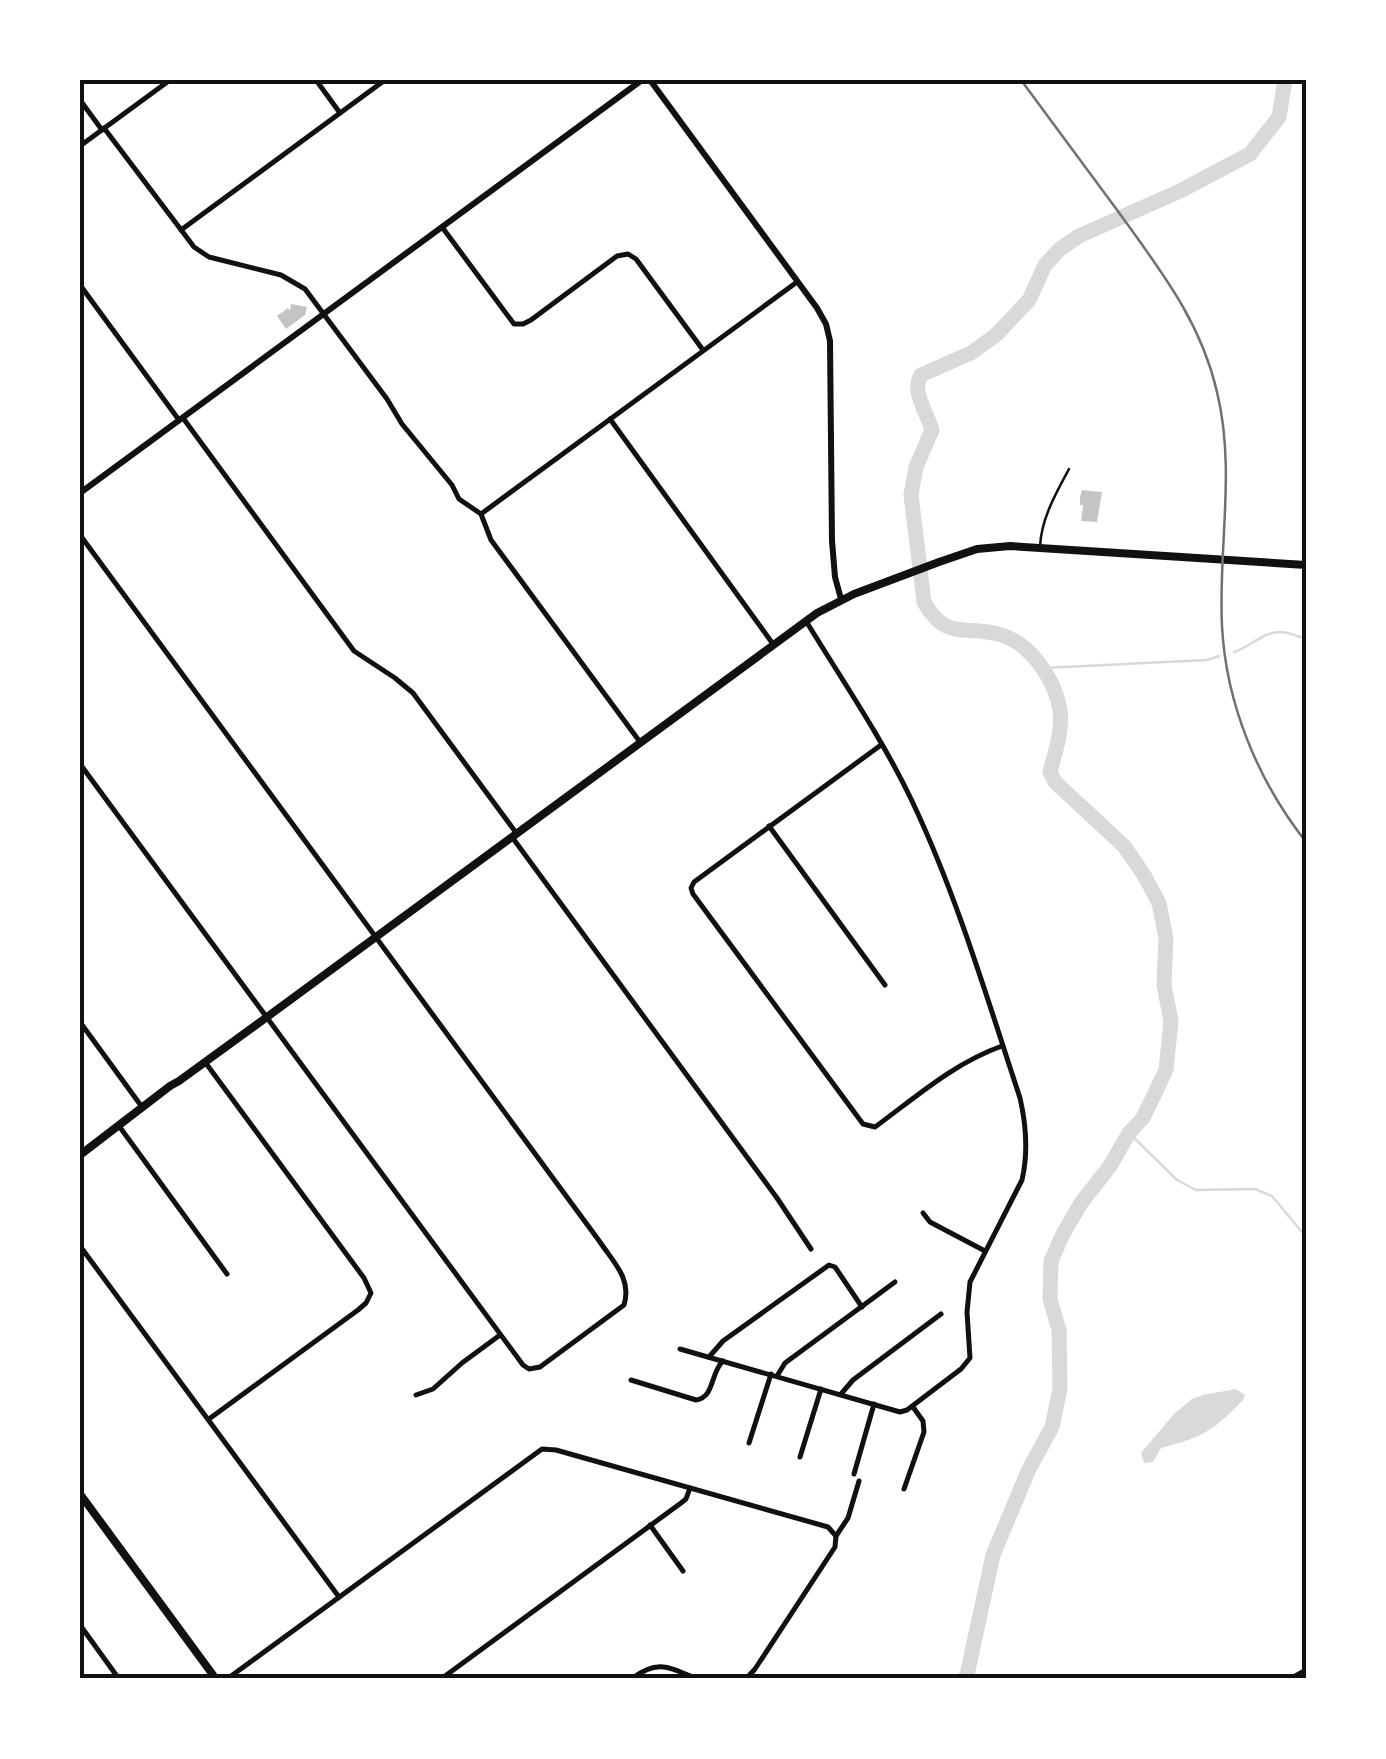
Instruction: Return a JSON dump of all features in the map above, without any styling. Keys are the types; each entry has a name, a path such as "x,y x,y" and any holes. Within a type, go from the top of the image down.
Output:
{"main road":[{"path":"80,1155 806,621 841,600 978,550 1040,546 1306,565"},
{"path":"120,1126 179,1082"},
{"path":"81,1498 216,1679"}],"street":[{"path":"80,146 170,80"},
{"path":"316,80 340,114"},
{"path":"181,230 385,80"},
{"path":"80,493 646,80 798,282 828,328 832,541 841,600"},
{"path":"80,100 194,247 209,257 294,280 306,290 459,499 481,514 491,540 640,744"},
{"path":"442,227 514,324 531,320 625,253 636,259 704,350"},
{"path":"481,514 798,282"},
{"path":"80,285 354,651 413,693 811,1248"},
{"path":"610,419 774,645"},
{"path":"80,535 600,1242 628,1290 624,1305 534,1369 523,1365 80,764"},
{"path":"680,1349 900,1412 914,1407 970,1358 970,1282 1022,1180 1025,1166 1024,1112 952,892 911,798 806,621"},
{"path":"881,744 691,888 863,1124 870,1128 978,1054 1002,1046"},
{"path":"769,826 885,985"},
{"path":"80,1022 142,1106"},
{"path":"205,1062 364,1278 371,1293 358,1310 209,1419"},
{"path":"120,1126 227,1274"},
{"path":"922,1212 930,1222 985,1251"},
{"path":"80,1246 339,1596"},
{"path":"709,1357 723,1341 829,1265 836,1267 862,1307"},
{"path":"749,1444 774,1375 895,1282"},
{"path":"841,1394 853,1380 941,1314"},
{"path":"416,1395 433,1389 500,1336"},
{"path":"631,1380 702,1399 722,1361"},
{"path":"800,1457 820,1388"},
{"path":"854,1474 874,1404"},
{"path":"904,1490 924,1432 923,1421 914,1407"},
{"path":"226,1679 542,1449 828,1528 836,1536"},
{"path":"746,1679 835,1546 859,1481"},
{"path":"441,1679 650,1526 686,1498 690,1488"},
{"path":"650,1526 684,1571"},
{"path":"80,1625 120,1679"},
{"path":"630,1679 644,1669 662,1666 697,1679"},
{"path":"1290,1679 1306,1670"}],"lane":[{"path":"1040,546 1051,505 1070,469"}],"shaded area":[{"path":"1236,1389 1245,1395 1243,1400 1215,1426 1161,1448 1153,1462 1144,1463 1141,1453 1192,1399"}],"building":[{"path":"291,304 307,307 305,315 286,329 277,316 288,308 290,311"},
{"path":"1082,490 1102,492 1097,522 1081,521"}],"waterway":[{"path":"964,1679 993,1555 1029,1469 1052,1427 1060,1389 1059,1330 1050,1299 1051,1261 1081,1203 1143,1118 1166,1070 1171,1021 1164,985 1166,938 1159,903 1124,846 1055,782 1050,772 1061,717 1047,674 1030,653 1010,638 948,627 924,602 911,495 916,467 932,430 918,382 921,375 971,353 996,335 1029,300 1045,265 1060,249 1079,236 1180,191 1250,154 1279,117 1285,80"},
{"path":"1234,652 1275,632 1306,639"},
{"path":"1043,668 1207,660 1219,656"},
{"path":"1129,1133 1177,1180 1196,1190 1255,1189 1272,1196 1306,1237"}],"railway":[{"path":"1021,80 1164,277 1190,320 1210,367 1223,421 1225,450 1221,597 1230,684 1259,767 1306,842"}]}
